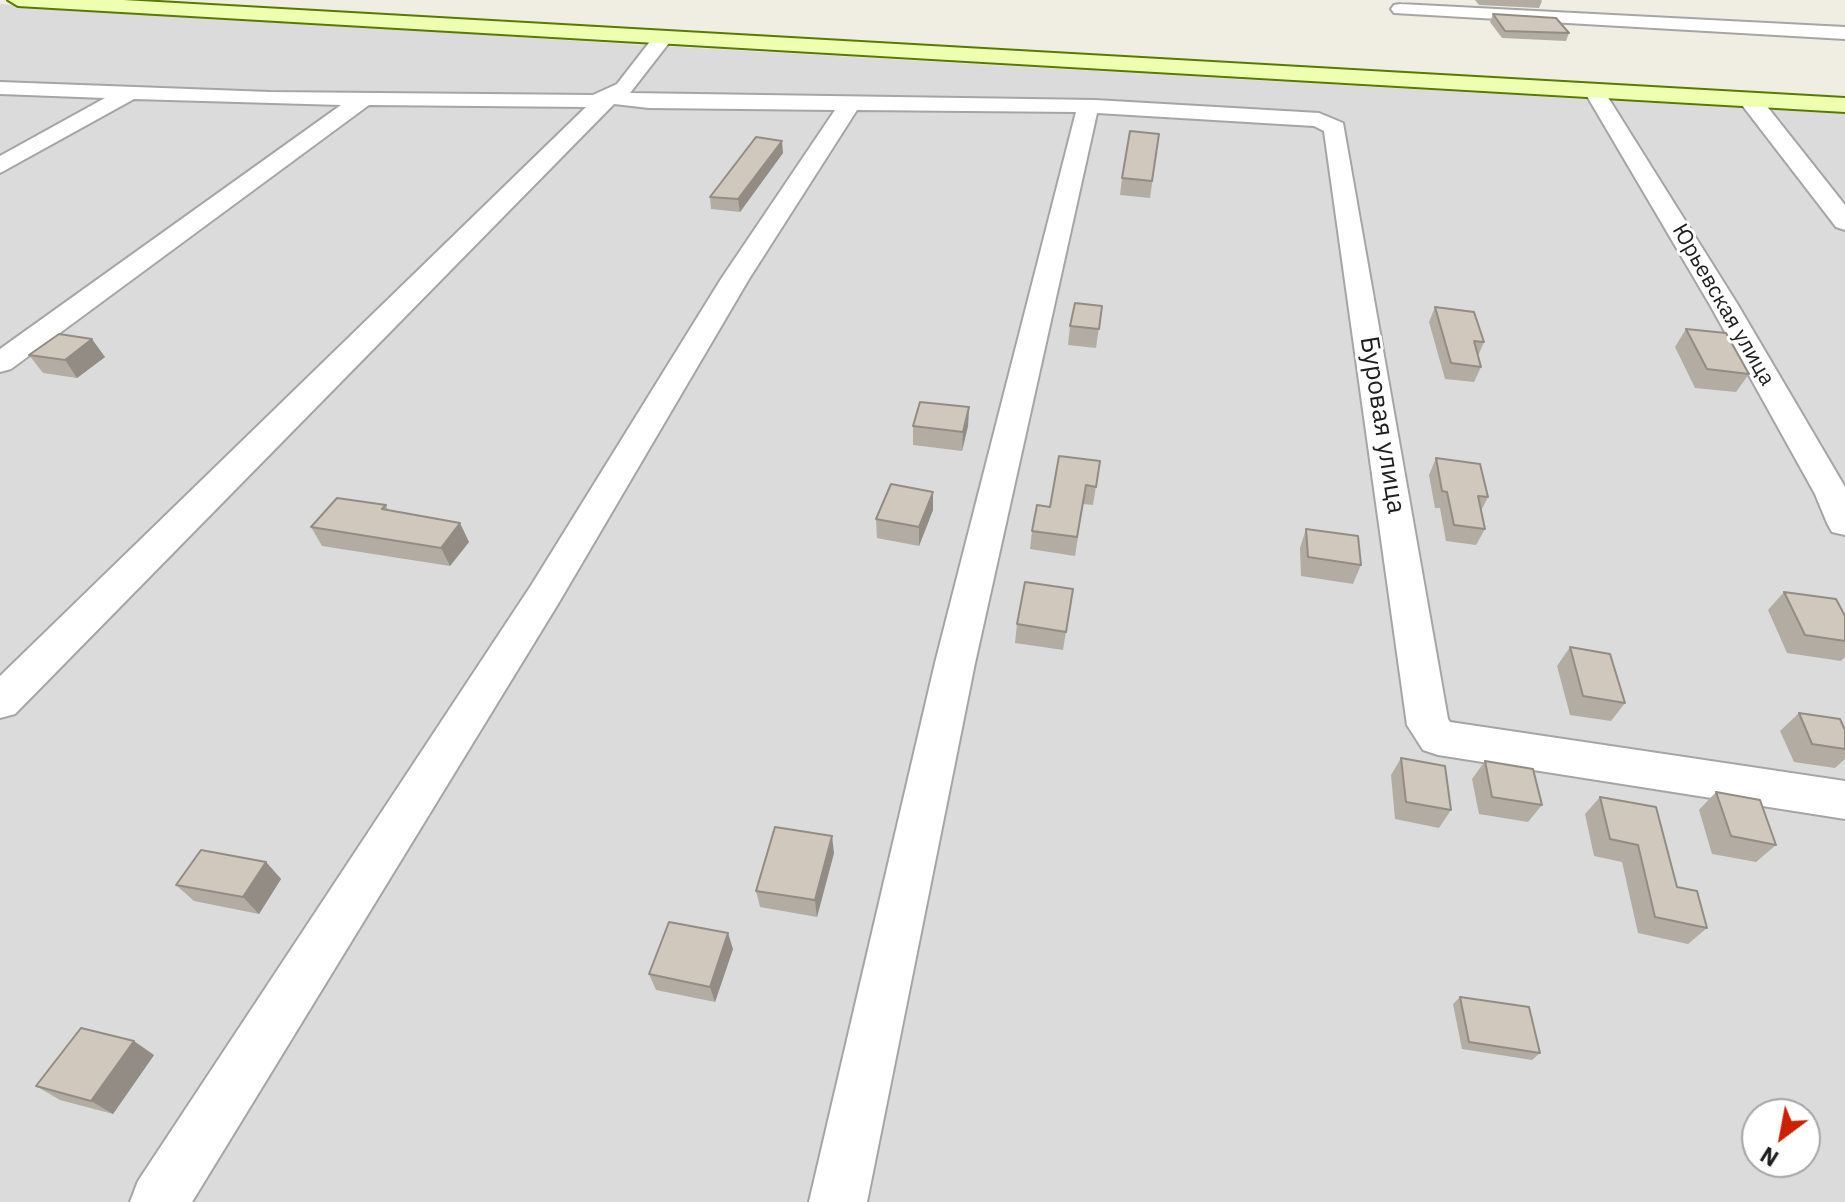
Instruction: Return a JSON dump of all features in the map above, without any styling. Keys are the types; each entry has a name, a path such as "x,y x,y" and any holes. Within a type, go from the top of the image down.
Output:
{"main road":[{"path":"18,0 1845,105"}],"street":[{"path":"1400,9 1845,33"},
{"path":"0,702 609,97 624,88 662,39"},
{"path":"0,88 580,102 609,97 649,102 1088,106 955,663 838,1202"},
{"name":"Юрьевская улица","path":"1594,91 1716,291 1832,494 1845,523"},
{"path":"0,166 132,92"},
{"path":"0,363 365,98"},
{"path":"1750,100 1845,222"},
{"path":"159,1202 545,594 735,279 850,104"},
{"name":"Буровая улица","path":"1088,106 1319,120 1335,128 1428,725 1438,738 1845,800"}],"shaded area":[{"path":"0,4 644,45 1845,114 1845,1202 0,1202"}],"building":[{"path":"1493,14 1556,18 1569,33 1505,31"},
{"path":"1130,131 1159,134 1152,181 1122,178"},
{"path":"756,137 782,141 738,199 710,197"},
{"path":"1075,303 1102,306 1099,329 1070,326"},
{"path":"1435,307 1474,312 1484,342 1474,341 1481,367 1451,363"},
{"path":"1686,329 1726,333 1749,374 1707,369"},
{"path":"59,334 92,339 65,360 29,355"},
{"path":"920,402 969,407 963,432 913,426"},
{"path":"1059,456 1100,461 1096,487 1086,485 1077,537 1032,531 1037,505 1050,507"},
{"path":"1436,458 1480,464 1488,497 1478,496 1485,529 1454,525 1447,492 1442,491"},
{"path":"891,484 933,492 919,527 876,519"},
{"path":"337,498 386,505 382,509 460,523 441,548 311,527"},
{"path":"1306,529 1358,536 1361,565 1308,557"},
{"path":"1025,582 1073,589 1066,632 1017,624"},
{"path":"1784,592 1836,599 1845,616 1845,641 1805,635"},
{"path":"1570,647 1610,654 1625,703 1583,696"},
{"path":"1799,713 1840,719 1845,730 1845,749 1812,744"},
{"path":"1401,758 1445,766 1451,810 1406,802"},
{"path":"1485,761 1533,769 1542,805 1492,797"},
{"path":"1716,792 1760,800 1776,845 1731,836"},
{"path":"1600,797 1656,807 1677,887 1697,891 1707,928 1655,917 1638,845 1610,839"},
{"path":"775,827 832,836 815,900 756,891"},
{"path":"201,850 266,862 243,897 176,885"},
{"path":"669,922 728,933 710,987 649,974"},
{"path":"1460,997 1529,1007 1540,1053 1469,1042"},
{"path":"81,1028 134,1041 91,1101 36,1086"}]}
